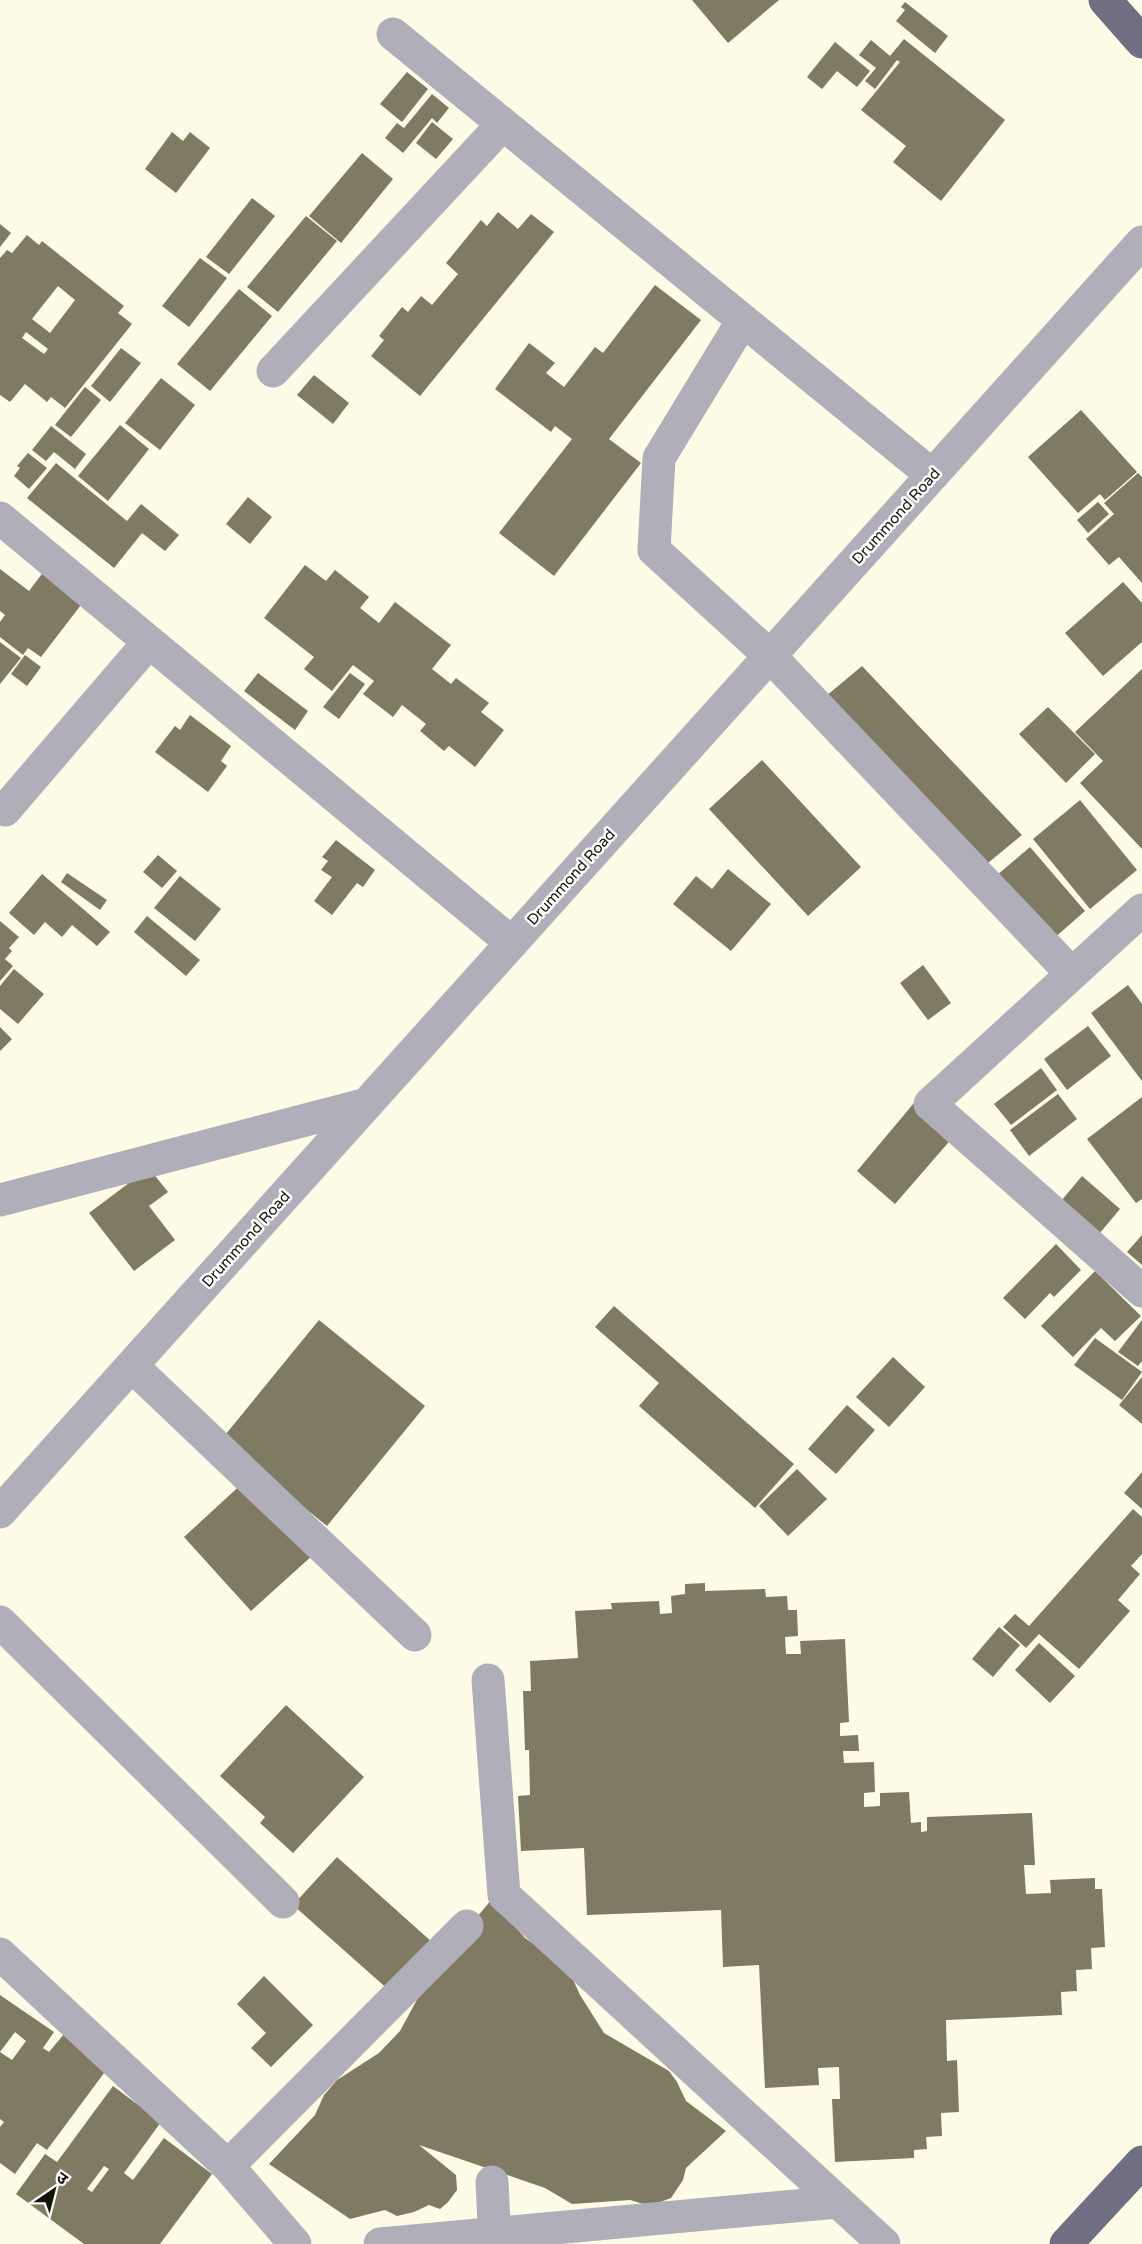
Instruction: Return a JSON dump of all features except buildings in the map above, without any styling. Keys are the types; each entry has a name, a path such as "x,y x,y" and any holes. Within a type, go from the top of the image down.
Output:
{"main road":[{"path":"1105,0 1142,42"},
{"path":"1066,2244 1142,2162"}],"street":[{"path":"393,34 932,475"},
{"path":"273,371 503,124"},
{"name":"Drummond Road","path":"0,1512 1142,242"},
{"path":"743,320 659,458 654,550 770,656 1072,974"},
{"path":"0,518 512,943"},
{"path":"5,810 149,642"},
{"path":"1142,910 930,1104 1142,1291"},
{"path":"0,1200 367,1104"},
{"path":"132,1366 415,1635"},
{"path":"0,1622 283,1902"},
{"path":"488,1680 504,1895 884,2244"},
{"path":"228,2166 467,1926"},
{"path":"0,1954 228,2166 295,2244"},
{"path":"492,2182 495,2239"},
{"path":"380,2244 495,2239 838,2202"}]}
